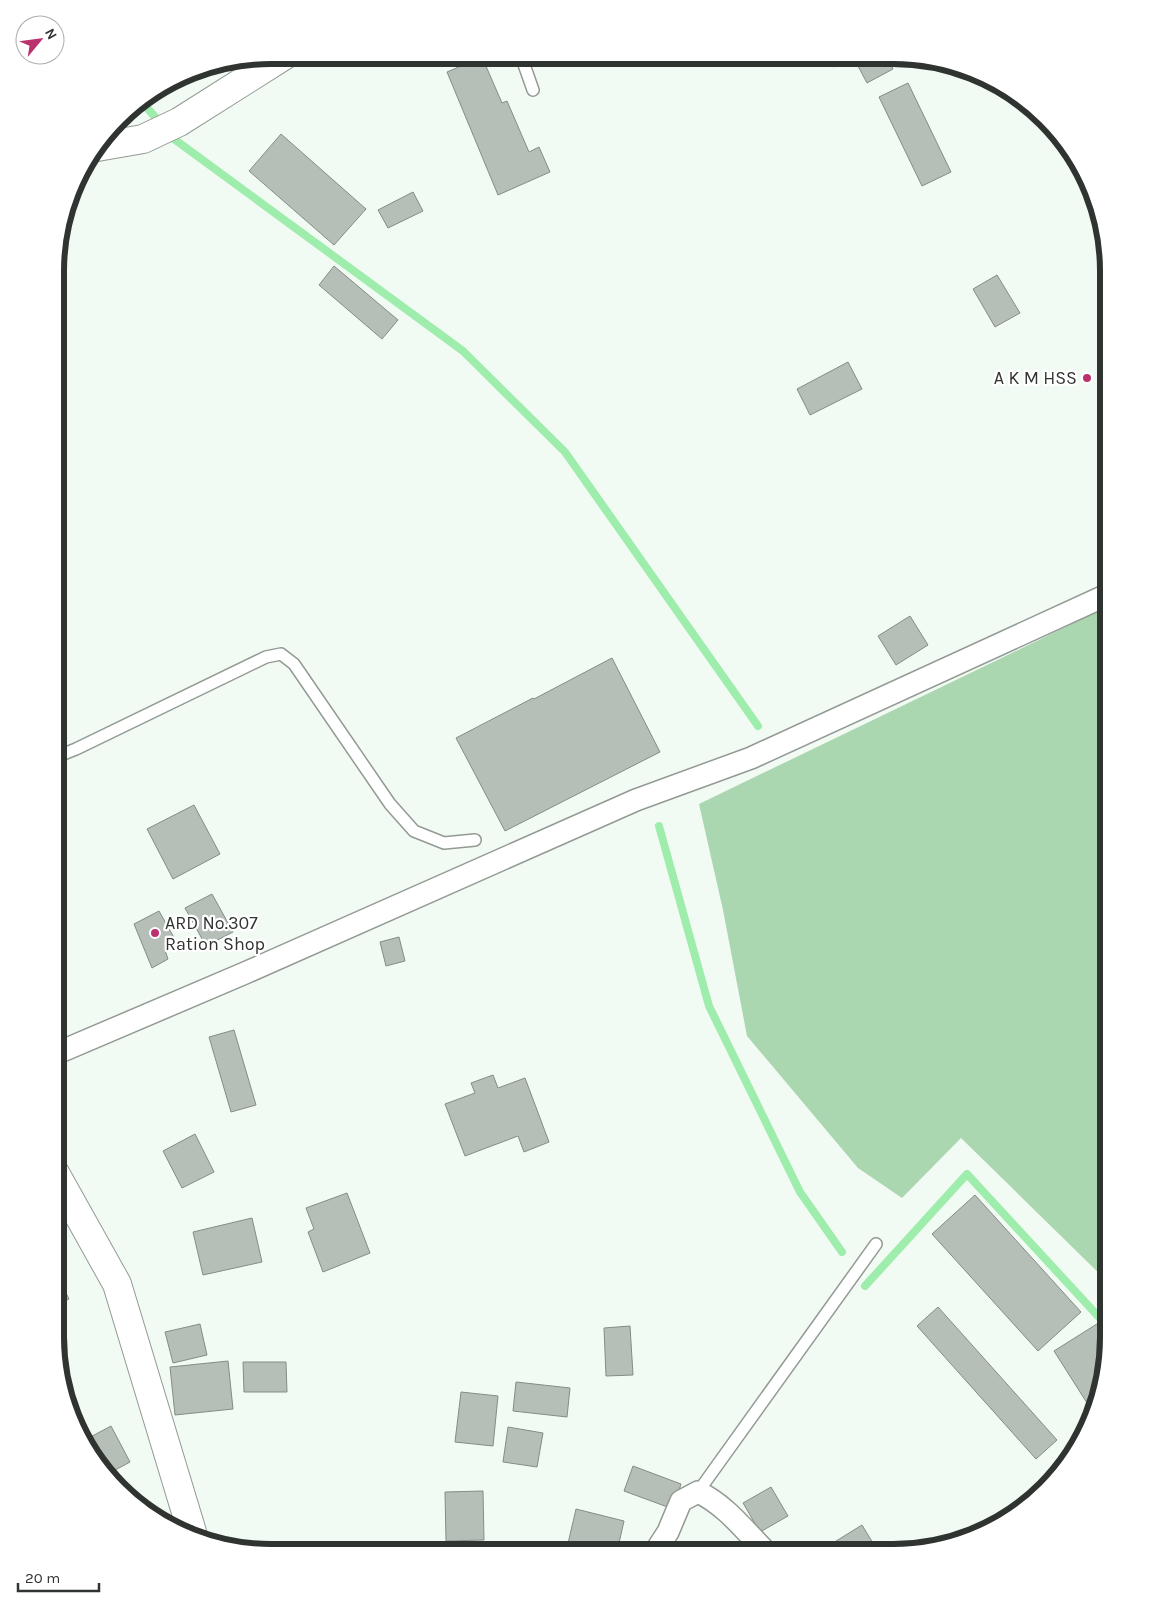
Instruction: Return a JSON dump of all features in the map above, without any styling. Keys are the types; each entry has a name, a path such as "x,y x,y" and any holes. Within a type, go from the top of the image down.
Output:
{"street":[{"path":"108,144 143,139 179,122 272,64"},
{"path":"64,1051 254,969 636,800 751,758 1100,598"},
{"path":"65,1212 117,1284 191,1527"},
{"path":"660,1544 668,1532 681,1501 698,1492 707,1496 722,1508 758,1544"}],"lane":[{"path":"524,64 533,90"},
{"path":"64,754 76,750 266,656 281,654 294,664 390,804 414,831 444,843 474,840"},
{"path":"698,1492 876,1244"}],"green space":[{"path":"1100,610 1100,1274 961,1138 902,1198 858,1168 747,1036 723,910 699,804"}],"building":[{"path":"466,64 485,64 502,103 507,101 529,152 539,147 550,172 498,195 447,72"},
{"path":"862,64 890,64 893,69 867,83 858,66"},
{"path":"908,83 951,172 922,186 879,97"},
{"path":"281,134 366,209 334,245 249,171"},
{"path":"413,192 423,211 388,228 378,210"},
{"path":"334,266 398,320 382,339 319,285"},
{"path":"997,275 1020,313 995,327 973,289"},
{"path":"848,362 862,389 810,415 797,389"},
{"path":"910,616 928,645 896,665 878,636"},
{"path":"612,658 660,752 505,831 456,738"},
{"path":"194,805 220,854 173,879 147,829"},
{"path":"212,894 233,932 206,946 185,908"},
{"name":"ARD No.307 Ration Shop","path":"159,911 177,943 165,950 168,959 152,968 134,924"},
{"path":"399,937 405,961 386,966 380,942"},
{"path":"234,1030 256,1105 231,1112 209,1037"},
{"path":"493,1075 498,1088 525,1078 549,1142 524,1152 518,1136 465,1156 445,1104 475,1093 471,1083"},
{"path":"195,1134 214,1172 182,1188 163,1151"},
{"path":"347,1193 370,1253 323,1272 308,1232 314,1229 306,1208"},
{"path":"975,1195 1081,1312 1038,1351 932,1234"},
{"path":"252,1218 262,1262 203,1275 193,1232"},
{"path":"64,1289 69,1299 64,1302"},
{"path":"938,1307 1057,1440 1036,1459 917,1326"},
{"path":"1100,1322 1100,1351 1088,1405 1054,1351"},
{"path":"200,1324 207,1355 173,1363 165,1332"},
{"path":"630,1326 633,1375 606,1376 604,1328"},
{"path":"228,1361 233,1409 175,1415 170,1367"},
{"path":"243,1362 286,1362 287,1392 244,1392"},
{"path":"516,1382 570,1388 567,1417 513,1411"},
{"path":"461,1392 498,1396 493,1446 455,1442"},
{"path":"111,1426 130,1462 113,1471 90,1437"},
{"path":"508,1427 543,1433 537,1467 503,1462"},
{"path":"633,1466 681,1484 673,1509 624,1491"},
{"path":"771,1487 788,1516 760,1532 743,1503"},
{"path":"483,1491 484,1540 446,1541 445,1492"},
{"path":"576,1509 624,1521 619,1544 568,1544"},
{"path":"862,1525 874,1544 831,1544"}],"waterway":[{"path":"146,106 156,118"},
{"path":"174,139 463,351 565,452 758,726"},
{"path":"659,826 709,1006 800,1192 842,1252"},
{"path":"865,1286 967,1174 1100,1318"}],"place":[{"name":"A K M HSS","path":"1087,378"},
{"name":"ARD No.307 Ration Shop","path":"155,933"}]}
